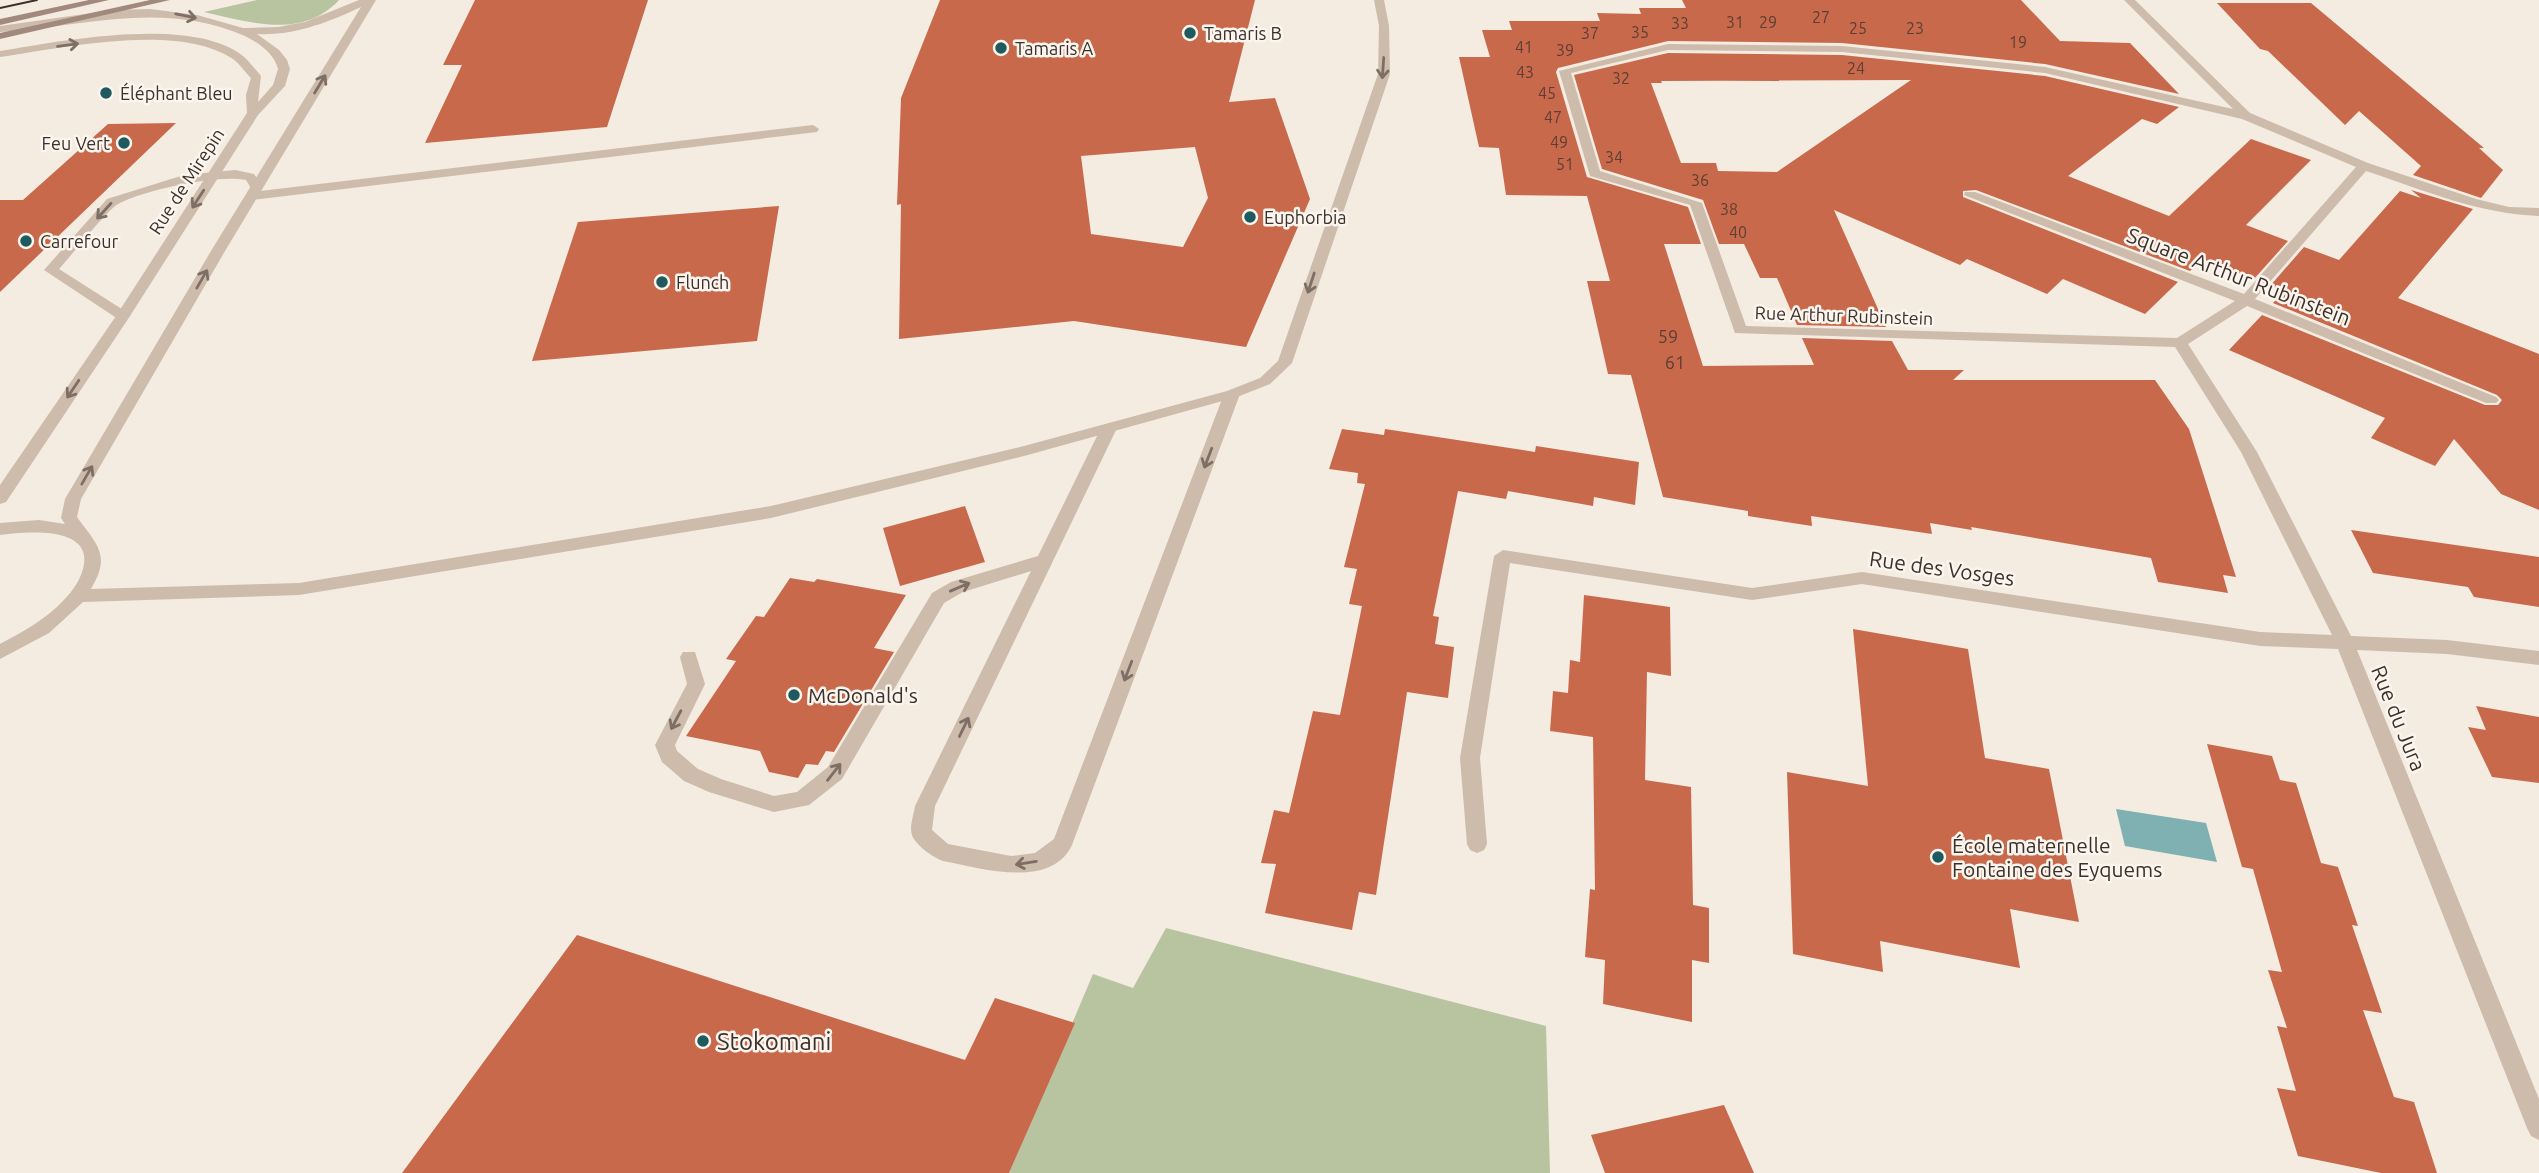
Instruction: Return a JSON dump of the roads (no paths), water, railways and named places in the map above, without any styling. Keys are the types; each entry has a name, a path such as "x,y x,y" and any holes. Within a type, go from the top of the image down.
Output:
{"main road":[{"path":"0,22 104,0"},
{"path":"0,36 165,0"}],"street":[{"path":"240,29 264,32 291,30 315,24 369,0"},
{"path":"0,660 54,619 78,596 92,572 93,550 69,518 73,499 369,0"},
{"path":"78,596 299,589 771,512 1109,429 1232,394 1265,381 1284,363 1384,74 1384,26 1379,0"},
{"name":"Rue Arthur Rubinstein","path":"2129,0 2246,116"},
{"name":"Rue de Mirepin","path":"0,29 45,26 149,12 185,15 240,29 265,43 279,55 284,76 276,93 253,113 0,498"},
{"path":"0,54 133,38 180,38 208,43 234,52 250,65 257,78 252,95 253,113"},
{"name":"Rue Arthur Rubinstein","path":"2180,343 1740,330 1696,203 1594,173 1565,71 1668,47 1842,49 2045,70 2246,116 2364,166 2472,202 2509,211 2539,212"},
{"path":"254,191 813,129"},
{"path":"2180,343 2246,300 2364,166"},
{"path":"122,316 51,270 112,202 184,179 235,174 250,177 254,191"},
{"name":"Square Arthur Rubinstein","path":"1970,195 2246,300 2491,400"},
{"name":"Rue du Jura","path":"2180,343 2249,452 2344,641 2539,1128"},
{"path":"1109,429 925,806 921,833 943,852 1011,865 1040,861 1062,845 1232,394"},
{"path":"0,529 23,525 56,526 81,535"},
{"name":"Rue des Vosges","path":"1477,844 1471,758 1503,556 1752,594 1862,578 2260,639 2447,648 2539,659"},
{"path":"689,657 696,684 664,745 669,756 691,775 716,786 774,804 802,799 835,774 939,598 957,587 1046,559"},
{"path":"0,652 22,641"}],"water":[{"path":"2116,809 2206,823 2217,862 2125,846"}],"tram line":[{"path":"0,8 37,0"}],"place":[{"name":"Tamaris B","path":"1190,33"},
{"name":"Tamaris A","path":"1001,48"},
{"name":"Éléphant Bleu","path":"106,93"},
{"name":"Feu Vert","path":"124,143"},
{"name":"Euphorbia","path":"1250,217"},
{"name":"Carrefour","path":"26,241"},
{"name":"Flunch","path":"662,282"},
{"name":"McDonald's","path":"794,695"},
{"name":"École maternelle Fontaine des Eyquems","path":"1938,857"},
{"name":"Stokomani","path":"703,1041"}]}
